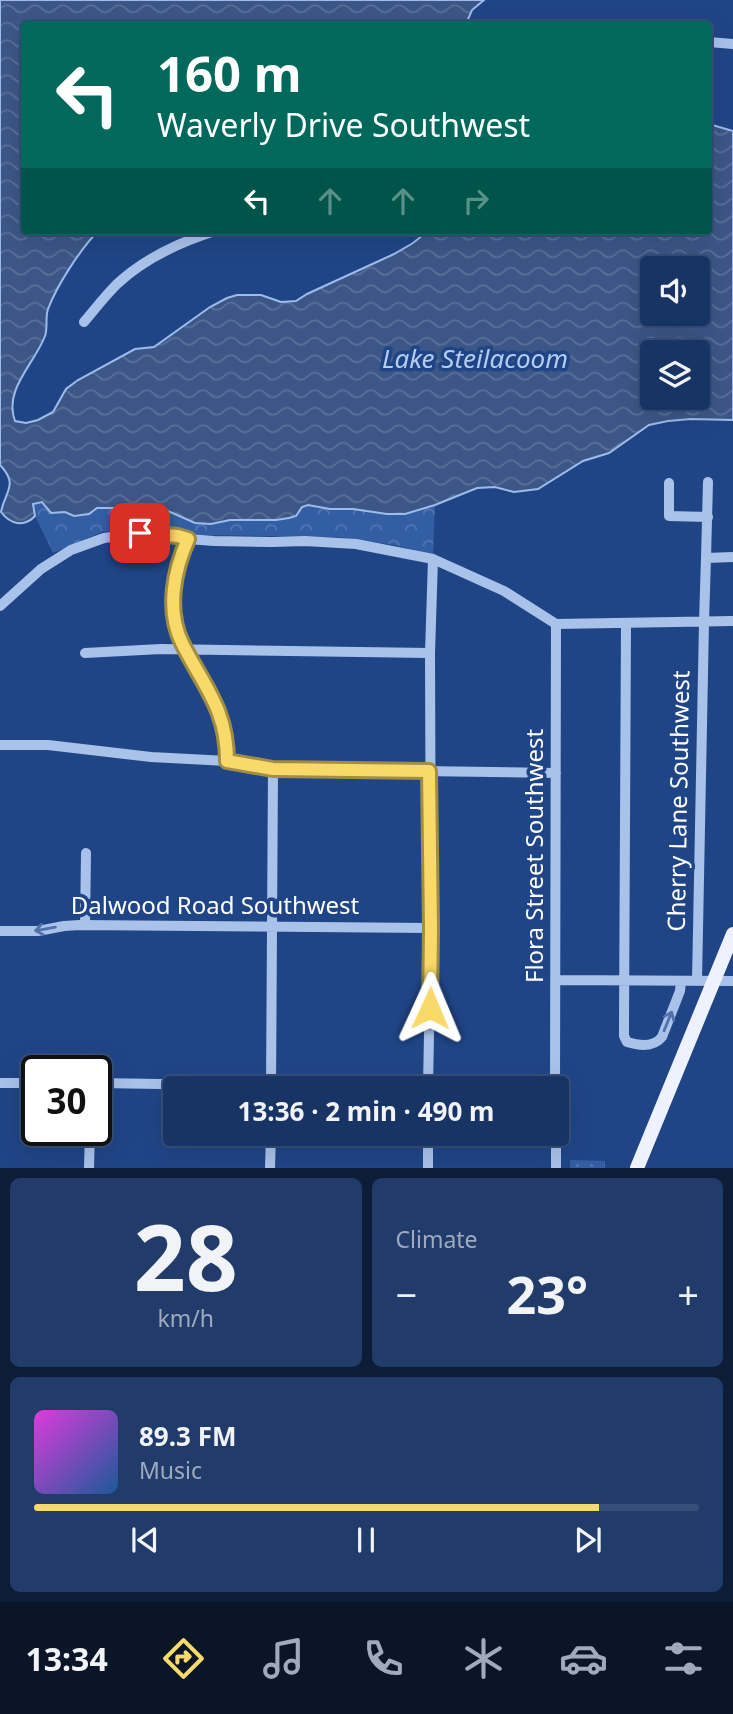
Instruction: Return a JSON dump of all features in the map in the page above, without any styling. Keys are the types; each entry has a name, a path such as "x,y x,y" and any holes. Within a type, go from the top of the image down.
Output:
{"main road":[{"path":"637,1167 733,934"}],"street":[{"path":"712,42 733,44"},
{"path":"84,322 118,283 141,265 174,247 205,235"},
{"name":"Cherry Lane Southwest","path":"697,981 708,482"},
{"path":"669,483 668,516 708,517"},
{"path":"0,606 41,569 71,550 104,538 140,533 226,541 356,544 433,559 504,591 556,624 733,621"},
{"path":"188,539 176,574 174,600 178,629 219,711 227,744 227,761"},
{"path":"706,558 733,557"},
{"path":"428,1076 431,929 430,653 433,559"},
{"path":"626,623 624,981 627,1042 653,1044 662,1037 680,991 681,981"},
{"name":"Flora Street Southwest","path":"555,1076 556,624"},
{"path":"85,653 186,649 430,653"},
{"path":"0,746 48,745 151,757 227,761 273,769 556,773"},
{"path":"271,1076 273,769"},
{"path":"85,925 86,853"},
{"name":"Dalwood Road Southwest","path":"0,931 38,931 85,925 431,929"},
{"path":"556,980 733,981"},
{"path":"0,1083 21,1083"},
{"path":"112,1083 163,1085"},
{"path":"89,1168 90,1146"},
{"path":"270,1168 271,1146"},
{"path":"428,1146 428,1168"},
{"path":"555,1168 556,1146"}],"green space":[{"path":"42,502 58,513 89,514 97,508 137,508 168,511 195,523 211,524 230,520 276,520 296,516 302,507 308,505 405,514 435,505 433,555 394,545 338,537 203,535 139,528 102,532 53,553 35,516 33,504"},
{"path":"570,1160 605,1161 605,1168 570,1168"}],"water":[{"name":"Lake Steilacoom","path":"0,0 484,0 472,10 467,21 21,21 21,235 94,235 57,289 48,309 45,336 13,398 15,421 26,423 53,412 66,389 78,380 135,349 154,347 227,298 237,295 261,295 281,302 296,301 394,254 423,235 712,235 712,125 733,131 733,420 691,419 649,425 609,453 583,461 538,489 514,492 495,487 477,488 405,514 308,505 302,507 296,516 289,518 230,520 211,524 195,523 168,511 137,508 97,508 89,514 74,516 65,512 51,513 42,502 33,504 35,516 31,520 17,523 1,512 9,488 9,478 0,465"}],"route":[{"path":"140,533 188,539 176,574 175,616 181,641 219,711 227,744 227,761 273,769 429,771 430,1008"}]}
